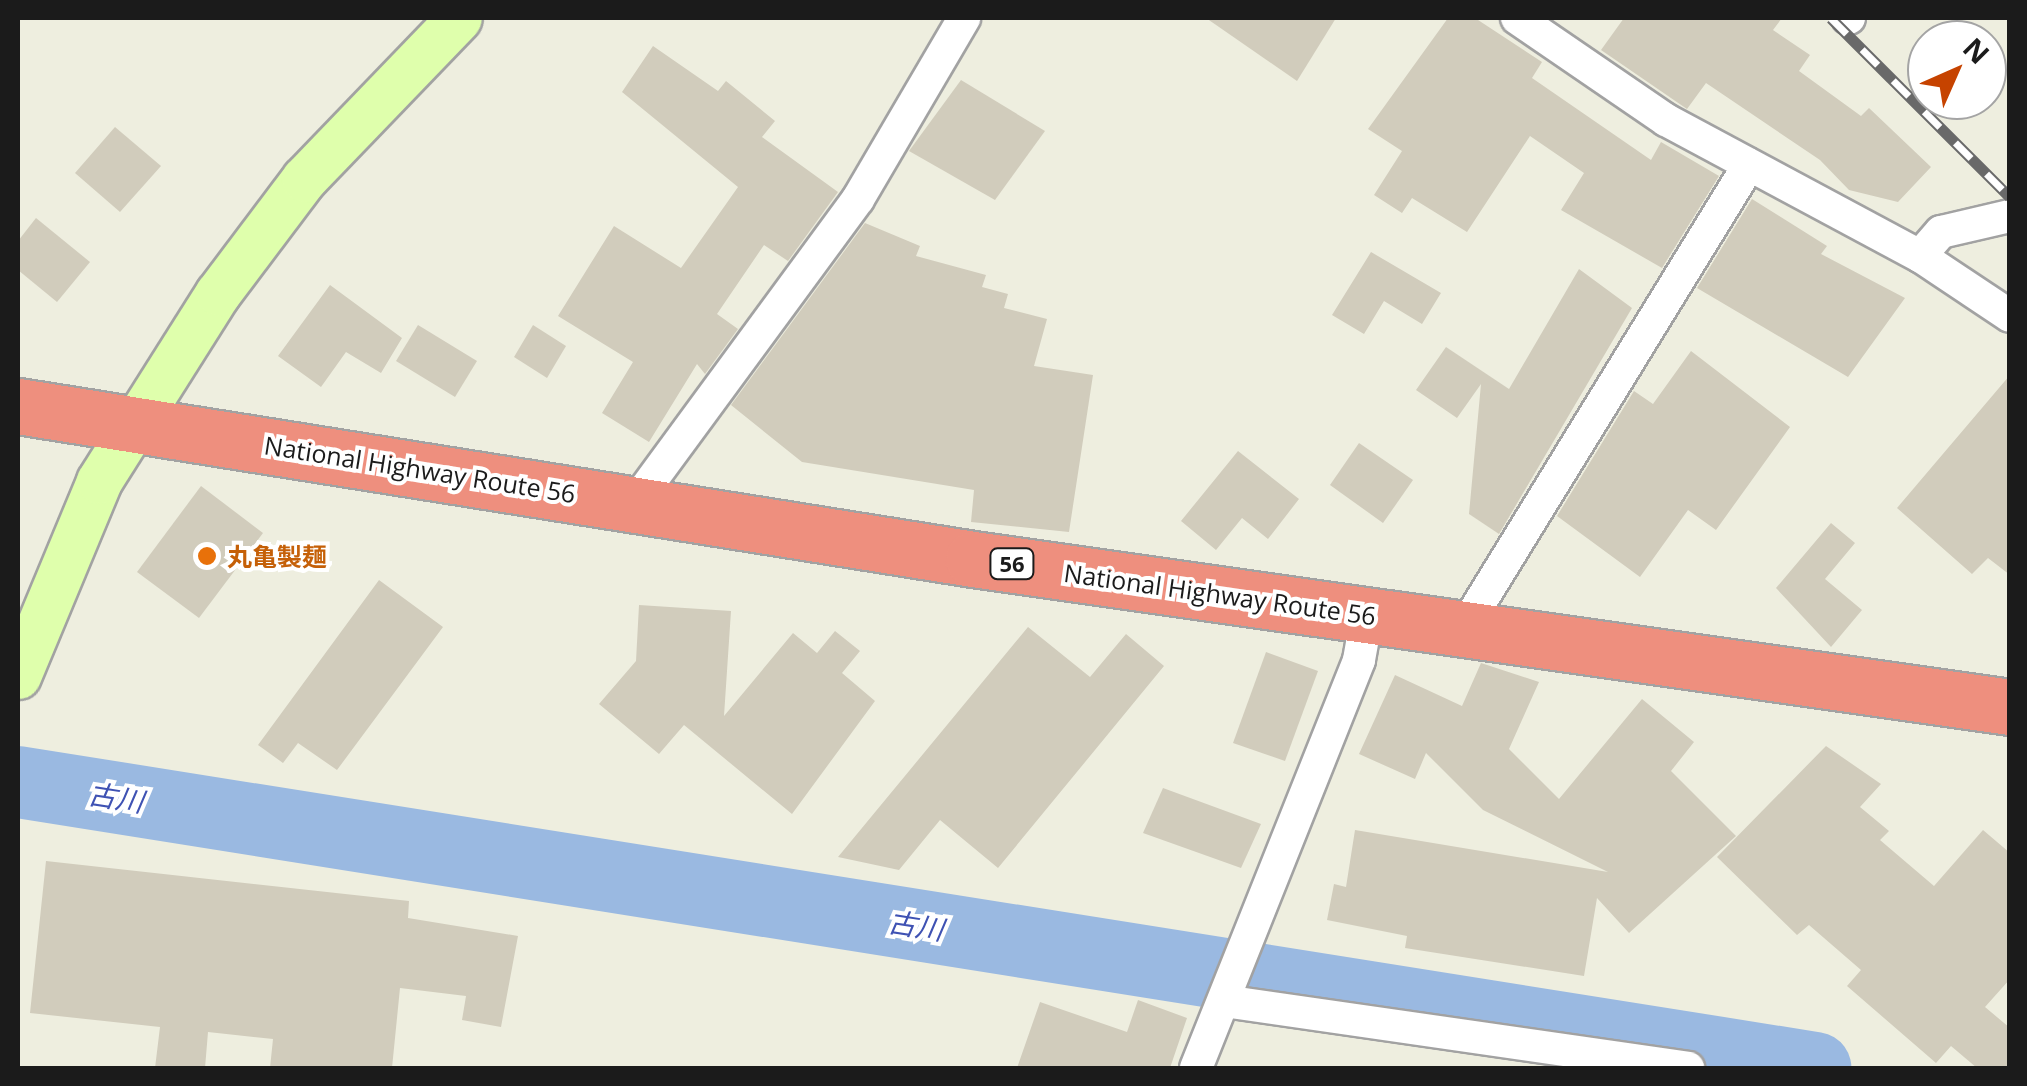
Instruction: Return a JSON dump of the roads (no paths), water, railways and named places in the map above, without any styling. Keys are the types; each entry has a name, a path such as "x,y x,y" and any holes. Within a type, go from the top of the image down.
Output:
{"highway":[{"name":"National Highway Route 56","path":"18,406 1463,630 2010,706"}],"street":[{"path":"18,676 132,424 304,180 459,18"},
{"path":"634,504 858,199 964,18"},
{"path":"1517,18 1750,164 1920,256 2010,316"},
{"path":"1463,630 1750,164"},
{"path":"1920,256 1941,232 2010,216"},
{"path":"1196,1068 1359,660 1366,615"},
{"path":"1227,995 1688,1068"}],"waterway":[{"name":"古川","path":"18,782 1815,1068"}],"railway":[{"path":"1831,18 2010,197"}],"place":[{"name":"丸亀製麺","path":"207,556"}]}
